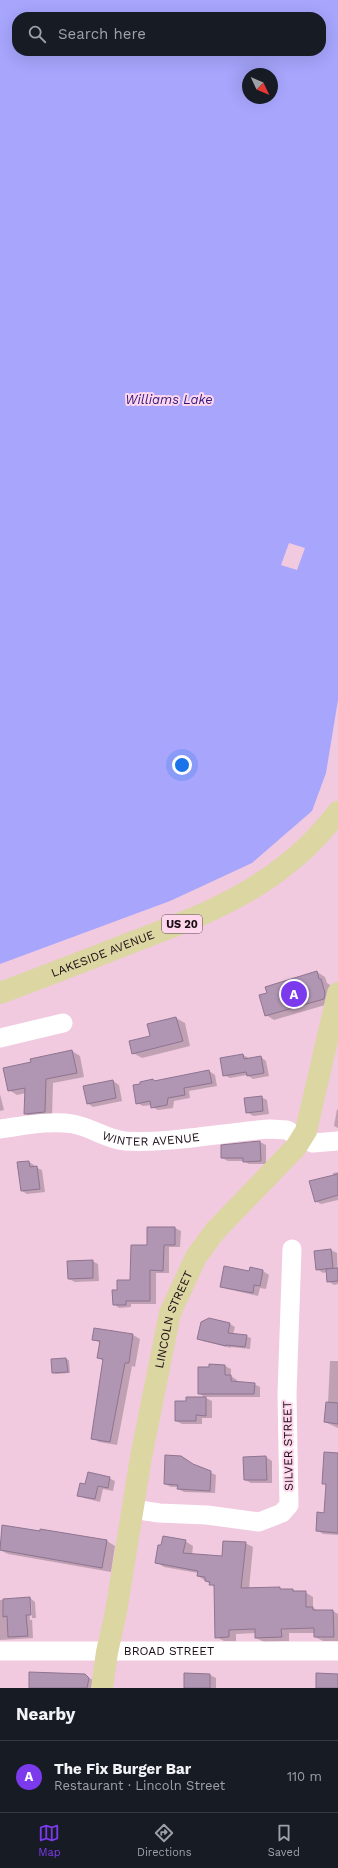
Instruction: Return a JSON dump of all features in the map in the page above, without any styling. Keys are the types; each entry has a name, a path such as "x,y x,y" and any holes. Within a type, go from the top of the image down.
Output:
{"main road":[{"name":"LAKESIDE AVENUE","path":"0,994 183,923 229,900 271,877 287,865 305,849 338,812"},
{"name":"LINCOLN STREET","path":"102,1688 141,1457 167,1324 184,1280 196,1257 215,1231 302,1139 313,1107 338,993"}],"street":[{"path":"0,1038 63,1024"},
{"name":"WINTER AVENUE","path":"0,1129 54,1123 73,1124 104,1136 124,1141 155,1140 270,1129 287,1130 302,1139 313,1143 338,1141"},
{"name":"SILVER STREET","path":"133,1509 159,1513 207,1515 259,1522 282,1513 289,1505 287,1394 292,1250"},
{"name":"BROAD STREET","path":"0,1651 338,1651"}],"water":[{"name":"Williams Lake","path":"0,0 338,0 338,700 326,773 312,811 252,863 170,901 0,964"}],"pier":[{"path":"289,543 305,548 297,570 281,565"}],"building":[{"path":"317,971 325,993 324,999 265,1016 259,995 267,993 265,987"},
{"path":"176,1017 183,1041 132,1054 129,1041 150,1036 147,1024"},
{"path":"72,1050 77,1073 46,1079 45,1112 24,1114 25,1088 8,1091 3,1068 31,1062 30,1059"},
{"path":"243,1054 244,1059 261,1056 264,1073 247,1076 246,1072 223,1076 220,1058"},
{"path":"209,1070 212,1083 184,1088 185,1095 168,1098 167,1105 151,1108 150,1101 136,1104 133,1085 153,1079 154,1081"},
{"path":"113,1080 116,1098 87,1104 83,1086"},
{"path":"262,1096 263,1111 246,1113 244,1098"},
{"path":"260,1141 261,1161 243,1162 243,1158 221,1158 221,1145"},
{"path":"29,1161 30,1167 37,1166 40,1189 21,1191 17,1162"},
{"path":"338,1174 338,1195 315,1202 309,1181"},
{"path":"147,1227 175,1227 175,1245 164,1245 163,1271 150,1270 150,1301 126,1301 126,1305 113,1305 112,1290 117,1290 117,1280 130,1280 131,1245 147,1245"},
{"path":"331,1249 333,1268 316,1270 314,1251"},
{"path":"93,1260 93,1278 68,1279 67,1261"},
{"path":"224,1266 249,1271 250,1267 263,1270 260,1286 254,1285 253,1293 220,1287"},
{"path":"338,1268 338,1281 327,1282 326,1269"},
{"path":"209,1318 230,1323 228,1333 247,1335 245,1347 226,1346 197,1339 201,1322"},
{"path":"94,1328 133,1334 129,1363 125,1363 110,1442 91,1439 103,1359 97,1358 100,1341 92,1340"},
{"path":"66,1358 68,1372 52,1373 51,1359"},
{"path":"209,1364 225,1365 225,1375 231,1375 231,1381 255,1383 254,1394 198,1394 198,1367 209,1367"},
{"path":"186,1397 206,1397 206,1416 196,1415 196,1421 175,1421 175,1401 186,1401"},
{"path":"326,1402 338,1403 338,1424 324,1422"},
{"path":"324,1452 338,1453 338,1533 316,1531 317,1512 324,1513 326,1484 322,1484"},
{"path":"165,1455 181,1456 193,1464 211,1471 210,1491 177,1489 178,1485 164,1484"},
{"path":"266,1456 267,1480 244,1480 243,1457"},
{"path":"88,1472 110,1477 108,1488 98,1486 95,1499 77,1496 80,1483 85,1484"},
{"path":"2,1525 40,1531 40,1529 107,1540 102,1568 0,1550"},
{"path":"163,1536 186,1540 183,1553 222,1556 223,1541 246,1542 241,1588 280,1587 280,1589 293,1589 293,1591 306,1591 306,1607 313,1607 313,1610 333,1610 334,1637 314,1637 314,1628 281,1629 282,1637 255,1638 255,1629 229,1630 229,1637 215,1638 214,1585 209,1585 210,1582 205,1581 205,1577 197,1576 198,1571 155,1563 158,1545 161,1545"},
{"path":"30,1597 31,1615 26,1615 28,1636 8,1637 7,1616 3,1617 3,1599"},
{"path":"29,1672 85,1674 89,1678 87,1688 29,1688"},
{"path":"184,1673 210,1674 210,1688 184,1688"},
{"path":"316,1673 338,1674 338,1688 316,1688"}],"place":[{"name":"The Fix Burger Bar","path":"294,994"}]}
